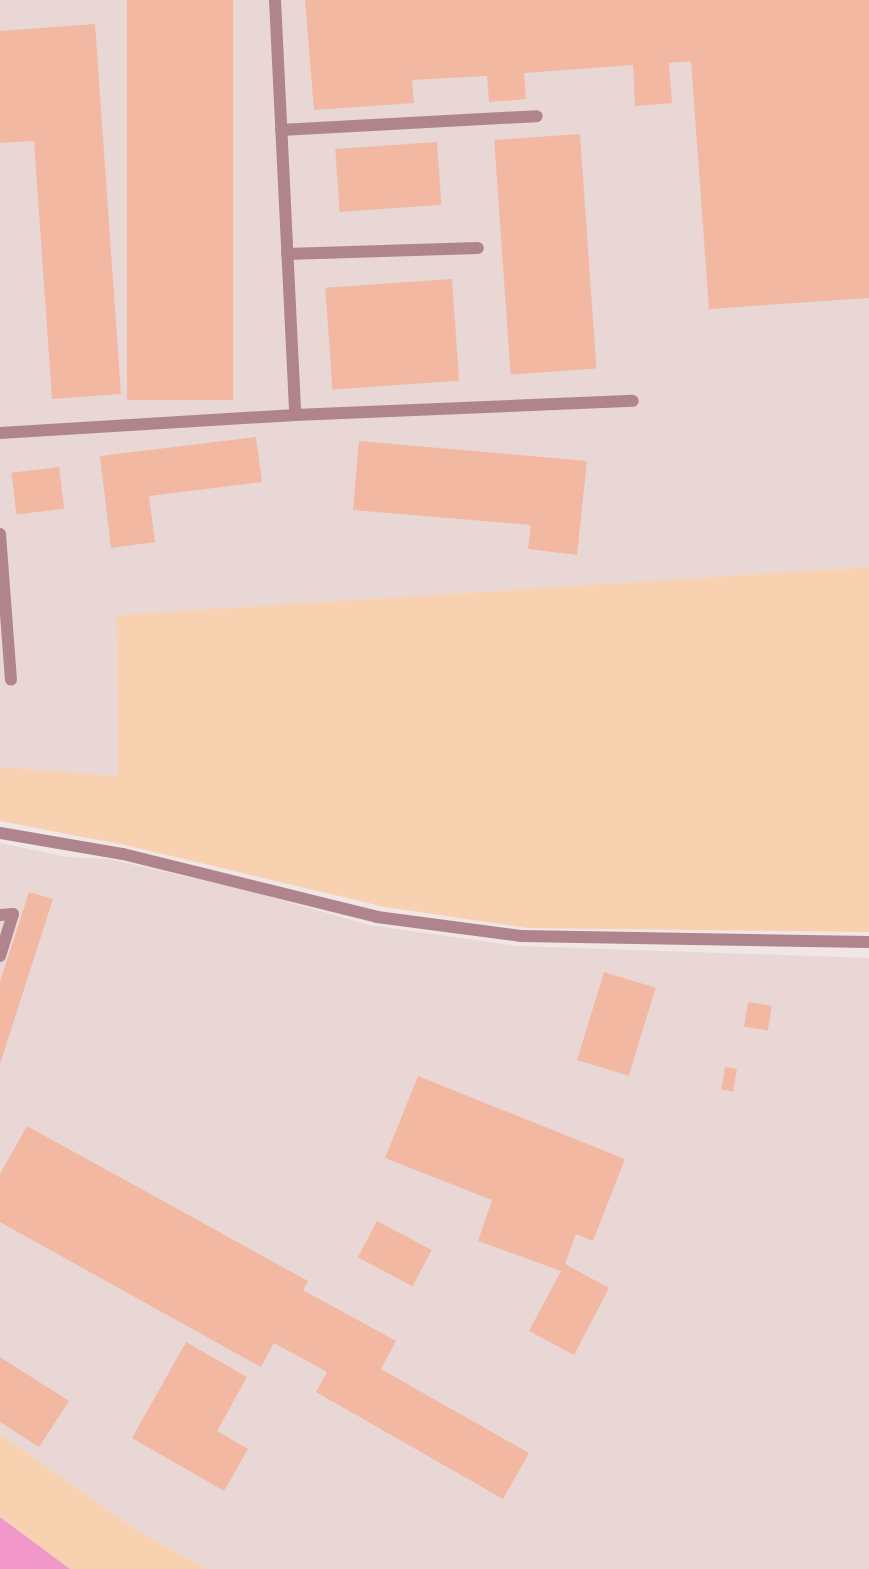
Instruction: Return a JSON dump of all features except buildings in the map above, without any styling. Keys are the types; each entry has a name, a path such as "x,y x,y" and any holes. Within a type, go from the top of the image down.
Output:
{"lane":[{"path":"275,0 295,415"},
{"path":"281,130 537,116"},
{"path":"287,254 478,248"},
{"path":"0,433 295,415 633,401"},
{"path":"0,534 11,680"},
{"path":"0,833 123,854 377,917 510,934 869,942"},
{"path":"0,915 13,914 0,956"}],"shaded area":[{"path":"0,0 869,0 869,567 117,615 118,776 0,767"},
{"path":"869,567 869,932 526,928 385,907 125,845 0,821 0,767 118,776 117,615"},
{"path":"0,843 67,857 109,859 253,892 369,925 517,946 869,958 869,1569 207,1569 135,1529 0,1434"},
{"path":"0,1434 135,1529 207,1569 70,1569 0,1517"},
{"path":"0,1517 70,1569 0,1569"}]}
